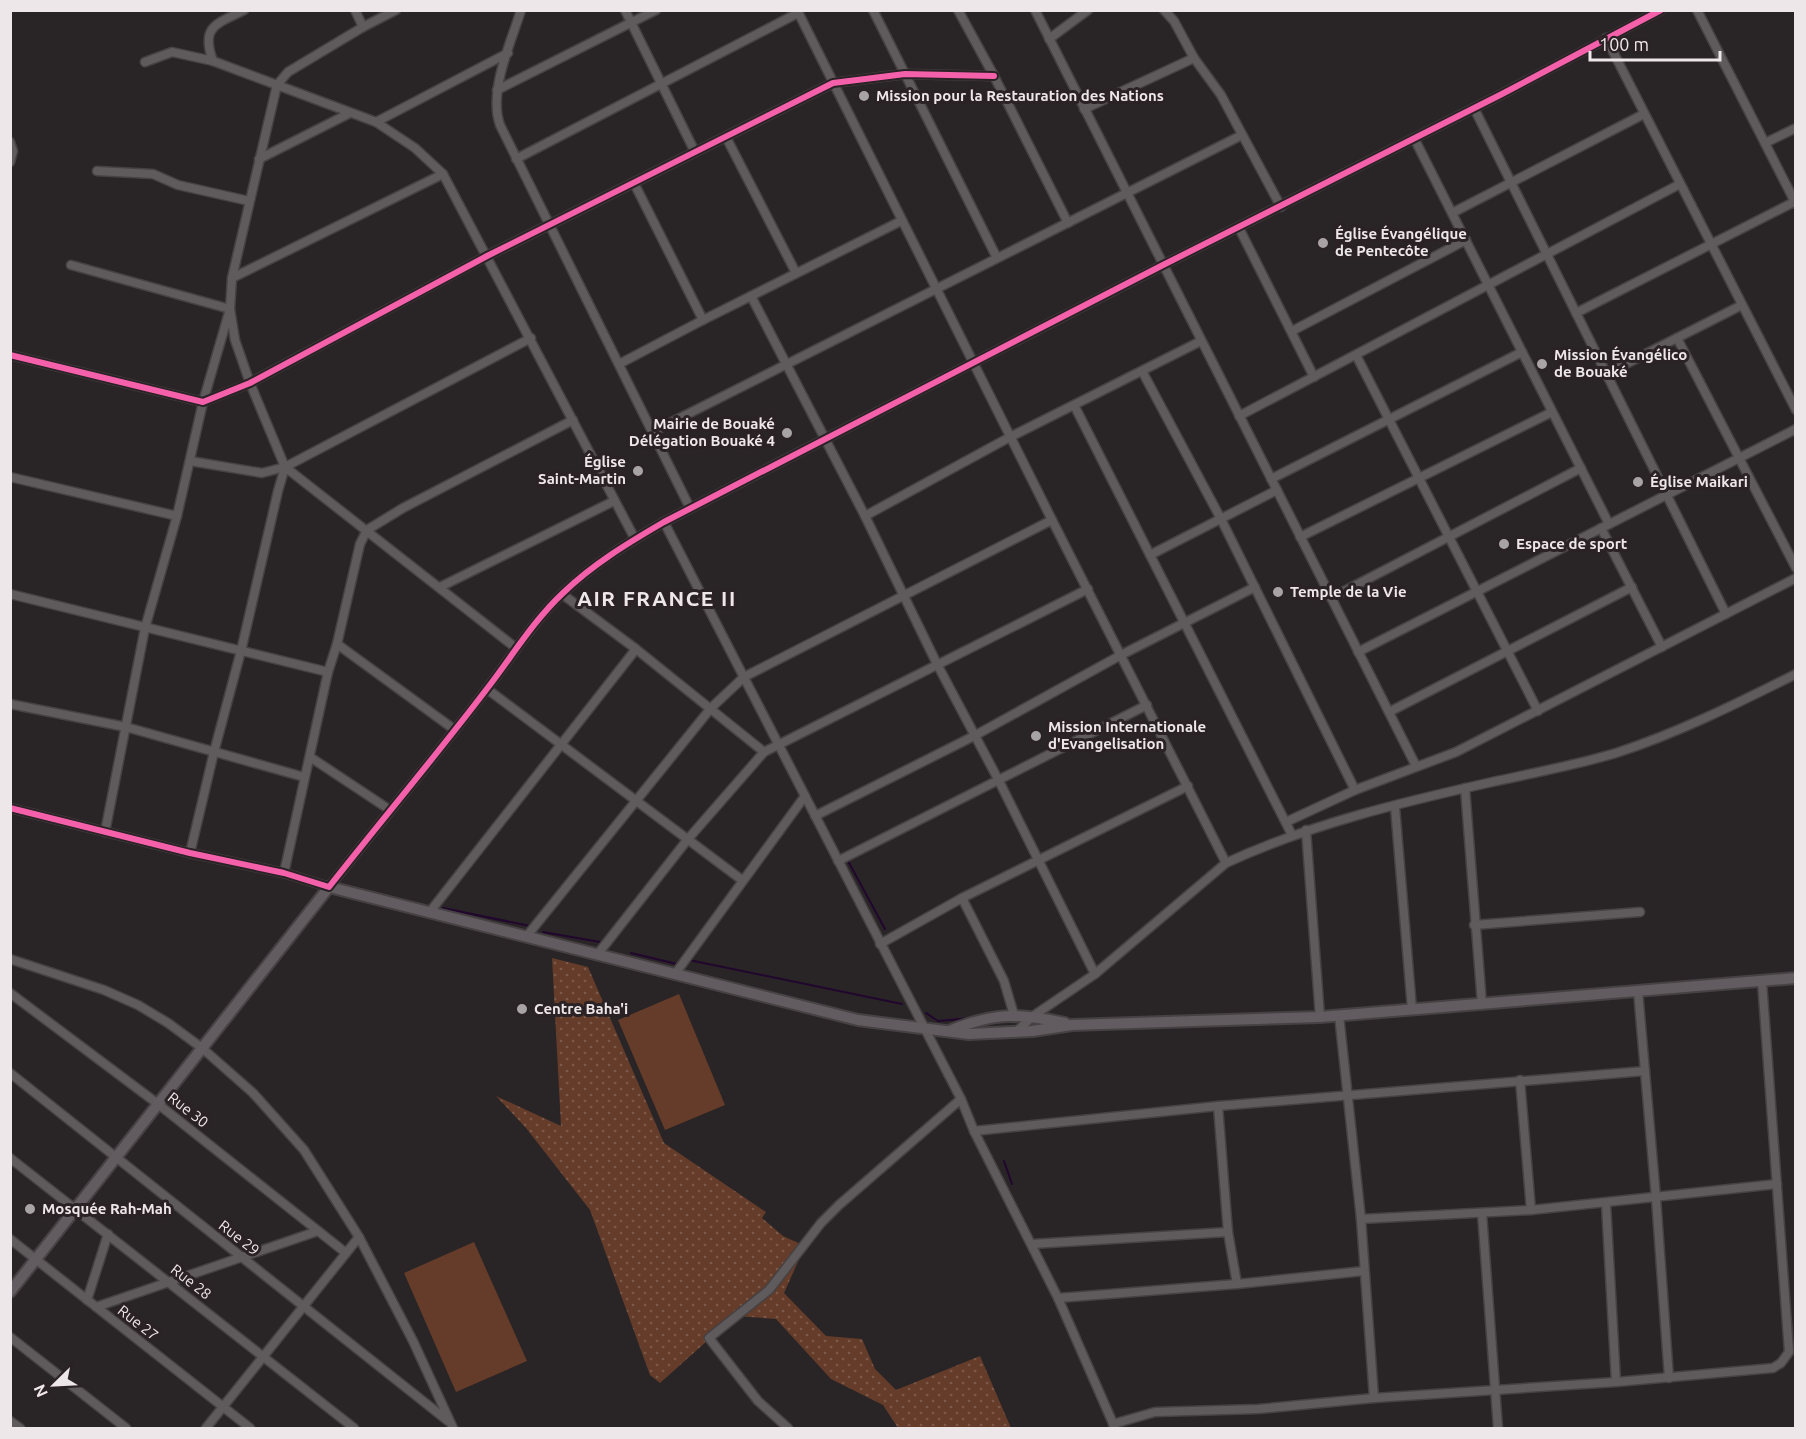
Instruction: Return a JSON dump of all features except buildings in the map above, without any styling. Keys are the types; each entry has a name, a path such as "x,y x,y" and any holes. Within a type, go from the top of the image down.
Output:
{"main road":[{"path":"10,1292 329,886 858,1020 969,1034 1016,1032 1071,1025 1320,1017 1796,978"},
{"path":"946,1032 990,1017 1014,1015 1033,1016 1071,1025"}],"street":[{"path":"213,61 208,47 209,35 214,26 244,10"},
{"path":"355,10 363,27"},
{"path":"105,832 144,628 177,516 203,402 230,309 232,278 277,85 288,72 396,10"},
{"path":"521,10 497,90 497,117 548,225 690,508"},
{"path":"625,10 695,152"},
{"path":"497,90 656,10"},
{"path":"873,10 998,258"},
{"path":"958,10 1068,223"},
{"path":"1035,10 1416,766"},
{"path":"1049,39 1088,10"},
{"path":"1164,10 1180,31 1194,58 1221,95 1281,207"},
{"path":"10,808 190,853 284,873 329,886 455,730 516,648 562,594 598,563 690,508 1281,207 1661,10"},
{"path":"1576,313 1795,203 1697,10"},
{"path":"516,159 798,12 901,221 1226,863"},
{"path":"1606,38 1796,410"},
{"path":"145,62 170,52 213,61 376,122 415,148 443,174 635,539"},
{"path":"376,122 508,53"},
{"path":"1084,109 1194,58"},
{"path":"10,355 203,402 250,383 487,256 833,83 905,74 994,76"},
{"path":"1474,108 1726,614"},
{"path":"259,159 350,113"},
{"path":"1452,213 1644,114"},
{"path":"1765,143 1796,128"},
{"path":"652,432 1242,135"},
{"path":"726,137 796,273"},
{"path":"1414,138 1581,468 1632,587 1662,647"},
{"path":"10,142 13,151 10,162"},
{"path":"96,171 153,174 178,185 249,201"},
{"path":"232,278 443,174"},
{"path":"634,183 703,320"},
{"path":"1239,416 1680,184"},
{"path":"619,364 901,221"},
{"path":"1239,228 1314,377"},
{"path":"1292,331 1466,240"},
{"path":"71,265 230,309"},
{"path":"751,296 865,516 902,595 999,781 1095,974"},
{"path":"1606,374 1742,305"},
{"path":"230,309 235,340 285,467 516,648"},
{"path":"1677,338 1796,567"},
{"path":"190,462 262,473 285,467 531,339"},
{"path":"865,516 1010,437 1201,341"},
{"path":"1271,479 1522,352"},
{"path":"1356,355 1538,711"},
{"path":"1142,370 1221,519 1355,790"},
{"path":"1074,405 1292,835"},
{"path":"1300,537 1552,411"},
{"path":"284,873 328,672 337,644 360,544 367,530 403,508 573,420"},
{"path":"1358,652 1796,429"},
{"path":"190,853 285,467"},
{"path":"1331,598 1581,468"},
{"path":"10,477 177,516"},
{"path":"1150,555 1277,490"},
{"path":"440,587 614,501"},
{"path":"526,937 711,708 744,677 1052,520"},
{"path":"664,522 961,1099 974,1131 1058,1298 1114,1426 1155,1412 1258,1409 1374,1398 1668,1378 1773,1368 1781,1363 1789,1352 1762,981"},
{"path":"1286,822 1355,790 1456,752 1796,578"},
{"path":"815,816 974,736 1184,622 1255,587"},
{"path":"1389,712 1632,587"},
{"path":"597,955 688,839 764,752 1088,589"},
{"path":"10,594 328,672"},
{"path":"562,594 636,649 764,752"},
{"path":"337,644 455,730"},
{"path":"429,913 636,649"},
{"path":"1016,1032 1033,1016 1095,974 1226,863 1306,830 1465,788 1616,753 1661,736 1796,674"},
{"path":"487,689 742,880"},
{"path":"10,704 126,727 304,777"},
{"path":"838,861 1147,705"},
{"path":"310,757 390,810"},
{"path":"880,944 962,898 1188,786"},
{"path":"1465,788 1482,1004"},
{"path":"675,974 806,796"},
{"path":"1395,807 1412,1009"},
{"path":"1306,830 1320,1017"},
{"path":"962,898 1004,981 1014,1015"},
{"path":"1474,925 1640,912"},
{"path":"10,959 104,990 138,1005 202,1048 253,1094 304,1150 358,1237 413,1341 451,1426"},
{"path":"1638,992 1656,1198 1668,1378"},
{"name":"Rue 30","path":"10,993 158,1104 346,1253"},
{"path":"1339,1015 1361,1219 1374,1398"},
{"path":"974,1131 1218,1106 1645,1071"},
{"name":"Rue 29","path":"10,1073 451,1426"},
{"path":"1520,1080 1531,1210"},
{"path":"788,1428 758,1401 709,1338 769,1290 821,1223 839,1205 961,1099"},
{"path":"1218,1106 1228,1232 1237,1284"},
{"name":"Rue 28","path":"10,1158 354,1428"},
{"path":"1361,1219 1606,1204 1777,1184"},
{"path":"1606,1204 1616,1382"},
{"path":"1482,1213 1498,1428"},
{"path":"96,1307 318,1231"},
{"path":"1032,1244 1228,1232"},
{"path":"87,1300 108,1234"},
{"path":"206,1428 358,1237"},
{"name":"Rue 27","path":"10,1239 249,1428"},
{"path":"1058,1298 1237,1284 1364,1270"},
{"path":"10,1337 126,1428"},
{"path":"10,1421 20,1428"}],"shaded area":[{"path":"552,958 588,967 664,1143 766,1212 762,1218 783,1236 805,1246 784,1293 826,1336 862,1339 875,1369 896,1390 980,1356 1011,1428 898,1428 883,1405 831,1379 776,1319 735,1316 660,1383 650,1375 590,1210 526,1128 496,1096 561,1126"},
{"path":"679,994 725,1105 665,1130 618,1020"},
{"path":"474,1242 527,1361 456,1392 404,1273"}],"waterway":[{"path":"848,861 885,929"},
{"path":"443,908 530,926"},
{"path":"543,932 600,942"},
{"path":"631,953 677,964"},
{"path":"689,960 902,1004"},
{"path":"926,1013 938,1021"},
{"path":"939,1021 971,1018"},
{"path":"1004,1161 1012,1184"}],"cycle path":[{"path":"10,808 190,853 284,873 329,887 467,715 542,615 574,582 611,554 664,522 1163,265 1502,94 1661,10"},
{"path":"10,355 203,402 250,383 487,256 833,83 905,74 994,76"}],"place":[{"name":"Mission pour la Restauration des Nations","path":"864,96"},
{"name":"Église Évangélique de Pentecôte","path":"1323,243"},
{"name":"Mission Évangélico de Bouaké","path":"1542,364"},
{"name":"Mairie de Bouaké Délégation Bouaké 4","path":"787,433"},
{"name":"Église Saint-Martin","path":"638,471"},
{"name":"Église Maikari","path":"1638,482"},
{"name":"Espace de sport","path":"1504,544"},
{"name":"Temple de la Vie","path":"1278,592"},
{"name":"Mission Internationale d'Evangelisation","path":"1036,736"},
{"name":"Centre Baha'i","path":"522,1009"},
{"name":"Mosquée Rah-Mah","path":"30,1209"}],"district":[{"name":"AIR FRANCE II","path":"657,599"}]}
